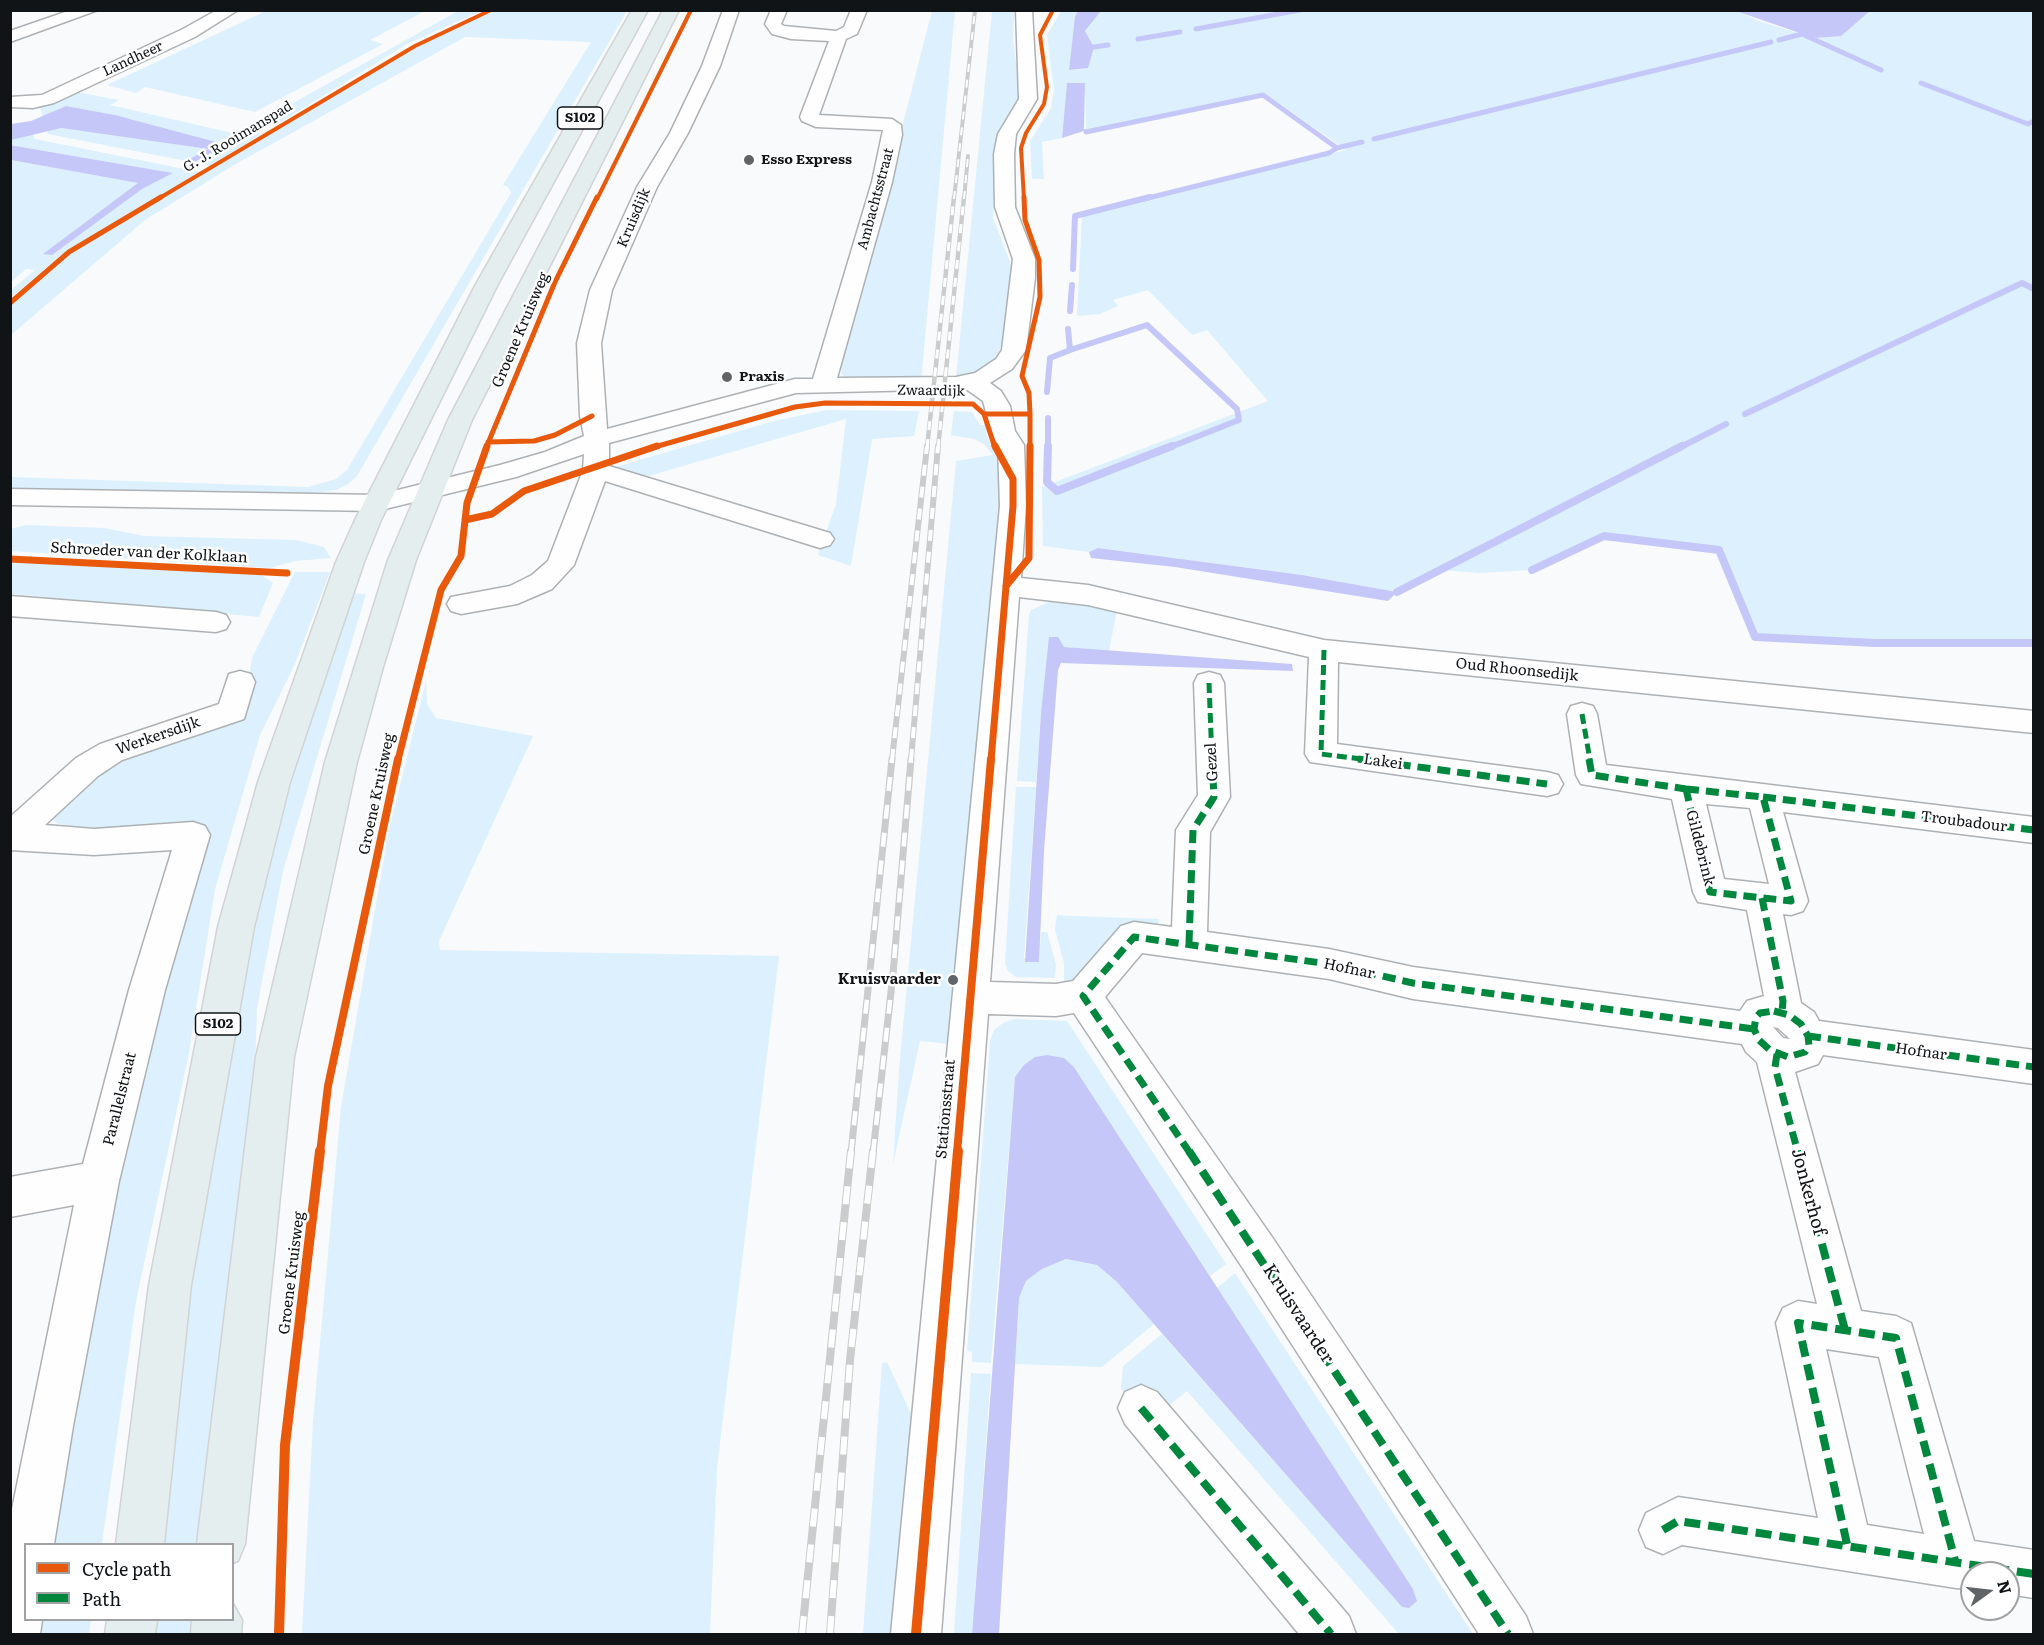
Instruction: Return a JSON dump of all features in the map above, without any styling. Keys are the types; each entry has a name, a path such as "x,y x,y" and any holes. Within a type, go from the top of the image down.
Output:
{"main road":[{"name":"S102","path":"140,1543 170,1285 236,927 274,782 350,562 373,511 487,284 640,10"},
{"name":"Groene Kruisweg","path":"221,1543 275,1057 341,762 390,595 426,498 460,420 536,268 671,10"}],"street":[{"path":"10,37 59,18 90,10"},
{"name":"Landheer","path":"10,102 33,103 179,38 230,10"},
{"name":"Kruisdijk","path":"596,468 597,439 592,416 589,343 602,290 647,187 679,133 711,66 731,10"},
{"path":"779,10 773,24 778,30 791,34 838,36"},
{"name":"Ambachtsstraat","path":"823,384 882,182 893,135 892,125 816,121 809,117 838,36 851,30 860,10"},
{"path":"982,377 1004,364 1014,350 1024,278 1024,259 1009,224 1005,207 1004,154 1007,134 1028,99 1024,10"},
{"name":"Zwaardijk","path":"373,511 558,468 569,463 597,439 795,386 919,385 982,377"},
{"name":"Stationsstraat","path":"916,1635 1013,506 1011,445 1003,431 999,406 982,377"},
{"path":"461,604 517,594 542,582 560,565 596,468 820,539"},
{"path":"14,504 373,511"},
{"name":"Oud Rhoonsedijk","path":"1006,586 1088,595 1324,650 2034,722"},
{"path":"10,606 216,622"},
{"name":"Lakei","path":"1324,650 1321,754 1547,784"},
{"name":"Werkersdijk","path":"12,836 37,810 87,767 111,752 233,711 240,682"},
{"name":"Gezel","path":"1190,943 1193,830 1214,797 1209,682"},
{"name":"Gildebrink","path":"1582,714 1592,775 1686,789 1894,814"},
{"name":"Gildebrink","path":"1686,789 1710,892 1791,901 1763,797"},
{"name":"Troubadour","path":"1894,814 2034,830"},
{"name":"Parallelstraat","path":"12,836 94,842 193,835 147,990 99,1181 50,1426 30,1543"},
{"path":"1762,898 1783,1001 1780,1033"},
{"name":"Hofnar","path":"1083,996 1134,937 1329,964 1413,983 2034,1067"},
{"path":"970,997 1056,1000 1083,996"},
{"name":"Kruisvaarder","path":"1083,996 1257,1252 1508,1635"},
{"name":"Jonkerhof","path":"1780,1033 1775,1067 1845,1330"},
{"path":"10,1197 99,1181"},
{"path":"1847,1545 1798,1323 1896,1338 1956,1564"},
{"path":"1142,1408 1331,1635"},
{"path":"1664,1530 1678,1521 2034,1574"},
{"path":"15,1635 24,1582"}],"shaded area":[{"path":"1736,10 1759,21 1814,38 1841,35 1870,11 2033,11 2033,643 1875,643 1755,637 1719,550 1604,536 1532,570 1480,573 1440,570 1397,592 1302,575 1099,548 1089,552 1043,546 1042,487 1268,401 1207,330 1192,335 1148,290 1113,300 1118,306 1100,314 1077,316 1082,215 1346,150 1266,94 1086,132 1085,84 1067,83 1062,138 1042,142 1044,179 1032,179 1030,141 1051,108 1054,90 1047,35 1061,11 1079,11 1075,16 1069,70 1084,69 1094,47 1085,31 1101,11"},
{"path":"266,11 425,11 370,40 383,44 255,112 145,87 136,93 107,85"},
{"path":"458,11 481,11 407,44 276,125 259,122"},
{"path":"495,11 627,11 357,476 336,490 284,497 11,492 11,477 308,487 336,479 347,470 511,193 508,187 503,185 591,42 465,37 234,165 145,220 11,335 11,304 71,252 406,51 409,52 433,38"},
{"path":"932,11 955,11 921,382 850,380 841,374 842,360"},
{"path":"992,11 1014,11 1013,38 1020,94 1014,108 997,133 993,218 1012,267 1003,341 995,362 981,371 956,378"},
{"path":"77,92 119,100 110,105 237,134 220,143 115,115 66,106 43,117 40,106 51,105"},
{"path":"61,128 209,149 186,161 48,134 47,130"},
{"path":"245,129 262,134 210,166 193,163 244,134 239,133"},
{"path":"32,134 35,139 199,172 199,175 60,256 11,298 11,290 35,270 26,269 11,282 10,160 139,183 142,189 172,173 11,145 11,140"},
{"path":"827,410 919,411 914,436 872,439 851,566 818,555 836,504 846,419 645,477 615,467 774,421"},
{"path":"954,411 972,412 980,425 985,425 987,436 1001,465 1000,525 949,1044 920,1041 893,1164 899,1070 956,461 993,455 985,445 974,439 951,435"},
{"path":"26,525 104,528 145,536 296,540 324,547 331,558 295,561 270,568 11,551 11,529"},
{"path":"11,560 261,575 273,583 259,617 11,594"},
{"path":"295,572 330,572 295,664 260,735 215,889 189,1053 136,1301 102,1543 45,1543 68,1391 135,1096 207,825 86,830 56,823 50,815 110,765 136,753 242,718 252,658"},
{"path":"352,593 366,594 283,871 257,1008 253,1130 209,1468 203,1543 156,1543 190,1281 230,1037 266,876 293,776"},
{"path":"1086,601 1118,605 1109,651 1064,647 1041,713 1036,782 1017,781 1029,615 1031,610 1049,602"},
{"path":"426,681 427,704 436,718 533,736 439,941 440,950 779,956 717,1468 710,1634 302,1634 313,1421 341,1107 389,829"},
{"path":"1016,787 1036,787 1024,958 1039,962 1041,932 1047,932 1056,964 1055,978 1016,977 1008,971 1005,963"},
{"path":"1057,915 1159,919 1158,927 1064,986 1064,963 1055,929"},
{"path":"1014,1019 1067,1021 1226,1264 1210,1276 1074,1067 1015,1077 991,1363 972,1362 972,1352 967,1351 990,1041 994,1030"},
{"path":"1066,1259 1097,1265 1117,1282 1154,1324 1102,1367 1015,1364 1019,1298 1026,1281 1042,1269"},
{"path":"1235,1273 1473,1634 1399,1634 1187,1391 1162,1411 1131,1400 1121,1389 1123,1366 1162,1334 1402,1607 1417,1601 1413,1589 1217,1288"},
{"path":"887,1362 914,1420 896,1634 863,1634 882,1363"},
{"path":"971,1373 991,1374 972,1634 954,1634"},
{"path":"33,1621 91,1621 89,1634 30,1634"},
{"path":"148,1621 197,1621 196,1634 146,1634"}],"water":[{"path":"1079,10 1101,11 1085,31 1094,47 1088,68 1069,70 1075,16"},
{"path":"1736,11 1870,11 1841,36 1814,38"},
{"path":"1067,83 1085,83 1084,129 1087,130 1062,138"},
{"path":"66,106 115,115 220,143 239,133 245,134 193,163 186,161 208,149 61,128 11,140 11,124 31,121"},
{"path":"10,145 173,173 142,189 52,255 43,254 138,183 11,160"},
{"path":"1098,548 1302,575 1397,592 1388,601 1175,567 1091,558 1089,552"},
{"path":"1049,637 1058,637 1064,647 1292,664 1293,671 1061,663 1058,670 1044,851 1039,962 1025,962 1041,713"},
{"path":"1047,1055 1064,1058 1074,1067 1413,1589 1417,1601 1409,1608 1402,1607 1117,1282 1097,1265 1066,1259 1042,1269 1026,1281 1019,1298 999,1634 972,1634 1015,1077 1024,1065 1035,1057"}],"waterway":[{"path":"1196,29 1300,10"},
{"path":"1138,39 1180,32"},
{"path":"1779,40 1802,34 1881,70"},
{"path":"1374,139 1771,42"},
{"path":"1094,47 1108,45"},
{"path":"1921,83 2028,124 2034,121"},
{"path":"1086,132 1263,95 1337,148"},
{"path":"1337,148 1362,142"},
{"path":"1144,199 1329,153 1337,148"},
{"path":"1073,269 1075,216 1150,197"},
{"path":"1745,414 2022,283 2034,289"},
{"path":"1070,311 1072,285"},
{"path":"1070,350 1147,325 1237,409 1239,420 1168,448"},
{"path":"1068,329 1070,350"},
{"path":"1047,392 1050,358 1070,350"},
{"path":"1048,418 1048,446"},
{"path":"1679,448 1726,424"},
{"path":"1048,446 1047,482 1057,491 1172,446"},
{"path":"1397,592 1682,446"},
{"path":"1532,570 1604,536 1719,550 1755,637 1875,643 2034,643"}],"railway":[{"path":"954,199 975,10"},
{"path":"964,199 968,156"},
{"path":"927,448 954,197"},
{"path":"938,448 964,197"},
{"path":"892,760 927,446"},
{"path":"911,760 938,446"},
{"path":"851,1153 892,759"},
{"path":"873,1153 893,974 911,759"},
{"path":"802,1634 851,1151"},
{"path":"830,1634 850,1360 873,1151"}],"marked path":[{"path":"1324,650 1321,754 1547,784"},
{"path":"1189,943 1193,830 1214,797 1209,683"},
{"path":"1582,714 1592,775 1686,789"},
{"path":"1763,797 1791,901 1710,892 1686,789 1763,797 2034,830"},
{"path":"1762,898 1783,1001 1782,1012"},
{"path":"1508,1634 1257,1252 1083,996 1134,937 1329,964 1413,983 1754,1029"},
{"path":"1774,1011 1789,1015 1801,1024 1808,1036 1809,1045 1805,1052 1788,1057 1770,1050 1759,1040 1754,1029 1756,1017 1760,1013 1774,1011"},
{"path":"1808,1036 2034,1067"},
{"path":"1777,1054 1775,1067 1845,1330"},
{"path":"1847,1544 1798,1323 1896,1338 1956,1564"},
{"path":"1141,1408 1331,1634"},
{"path":"1663,1530 1678,1521 2034,1574"}],"cycle path":[{"name":"G. J. Rooimanspad","path":"10,303 69,252 415,46 491,10"},
{"path":"279,1634 285,1445 328,1086 406,722 441,590 461,556 467,503 488,442 555,282 691,10"},
{"path":"465,520 492,514 524,491 633,453 795,407 825,403 973,404 984,414 1030,414 1029,393 1022,376 1040,297 1039,260 1025,220 1021,148 1026,133 1044,104 1047,87 1040,35 1053,10"},
{"path":"916,1634 1013,506 1013,479 991,440 984,414"},
{"path":"1006,586 1029,558 1030,414"},
{"path":"488,442 534,441 555,435 592,416"},
{"name":"Schroeder van der Kolklaan","path":"10,559 287,573"}],"place":[{"name":"Esso Express","path":"749,160"},
{"name":"Praxis","path":"727,377"},
{"name":"Kruisvaarder","path":"953,980"}]}
